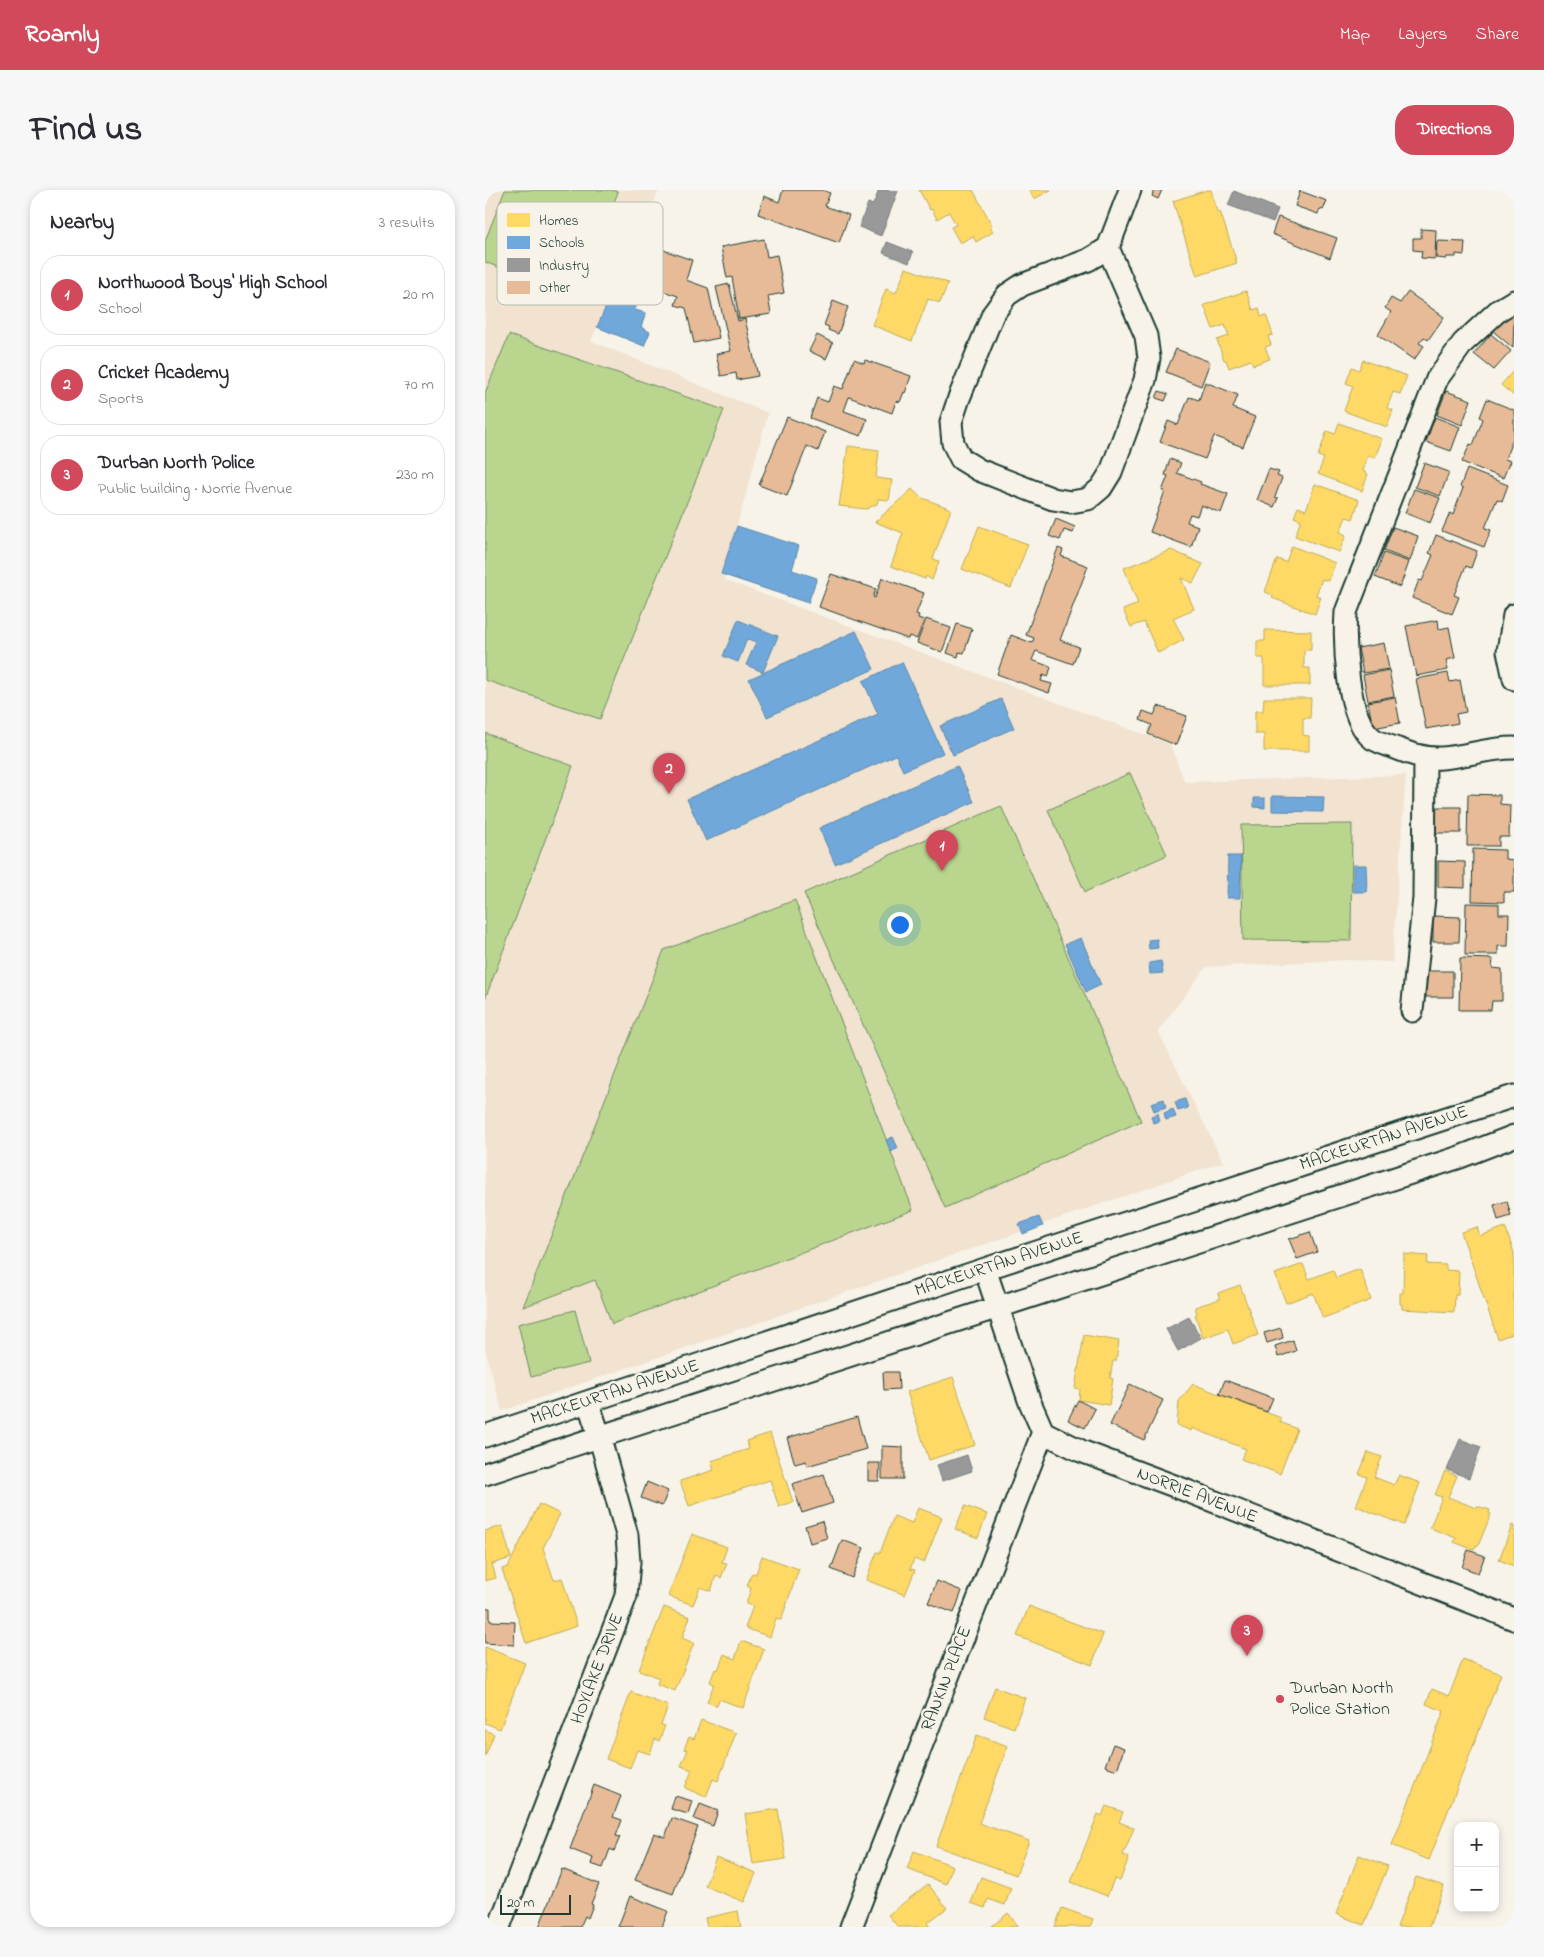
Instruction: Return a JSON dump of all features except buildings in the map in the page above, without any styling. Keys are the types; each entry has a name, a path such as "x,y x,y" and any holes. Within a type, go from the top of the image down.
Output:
{"street":[{"path":"1108,248 1146,336 1149,358 1145,380 1111,472 1101,488 1088,499 1071,502 1053,499 979,470 961,459 953,442 951,422 993,314 1007,296 1022,285 1088,260 1108,248 1130,190"},
{"path":"1514,301 1499,310 1463,343 1437,379 1346,612 1344,640 1352,701 1362,726 1373,739 1425,758 1443,758 1495,748 1514,748"},
{"path":"1514,615 1508,651 1514,679"},
{"path":"1412,1011 1424,898 1425,758"},
{"name":"MACKEURTAN AVENUE","path":"485,1436 985,1269 1514,1096"},
{"name":"MACKEURTAN AVENUE","path":"485,1474 599,1435 1460,1157 1514,1136"},
{"path":"985,1269 1029,1400 1043,1432"},
{"name":"HOYLAKE DRIVE","path":"499,1927 626,1596 629,1562 627,1535 589,1402"},
{"name":"NORRIE AVENUE","path":"1043,1432 1081,1451 1514,1619"},
{"name":"RANKIN PLACE","path":"851,1927 1043,1432"}],"shaded area":[{"path":"485,190 659,190 654,202 497,202 497,305 607,305 591,341 768,413 737,526 721,574 727,581 1170,744 1185,782 1406,775 1392,962 1346,960 1206,967 1158,1031 1223,1162 502,1411 485,1349"}],"green space":[{"path":"505,190 612,190 618,192 614,202 500,202"},
{"path":"497,210 497,267 485,262 485,241"},
{"path":"509,335 724,410 600,719 485,680 485,393"},
{"path":"485,733 573,766 485,999"},
{"path":"1130,773 1167,855 1085,892 1048,810"},
{"path":"1001,806 1141,1121 945,1208 804,893"},
{"path":"1352,824 1351,941 1243,940 1241,825"},
{"path":"795,900 913,1210 612,1324 595,1280 523,1307 664,950"},
{"path":"575,1310 589,1363 531,1377 518,1324"}],"place":[{"name":"Cricket Academy","path":"669,794"},
{"name":"Northwood Boys' High School","path":"942,871"},
{"name":"Durban North Police","path":"1247,1656"},
{"name":"Durban North Police Station","path":"1280,1699"}]}
